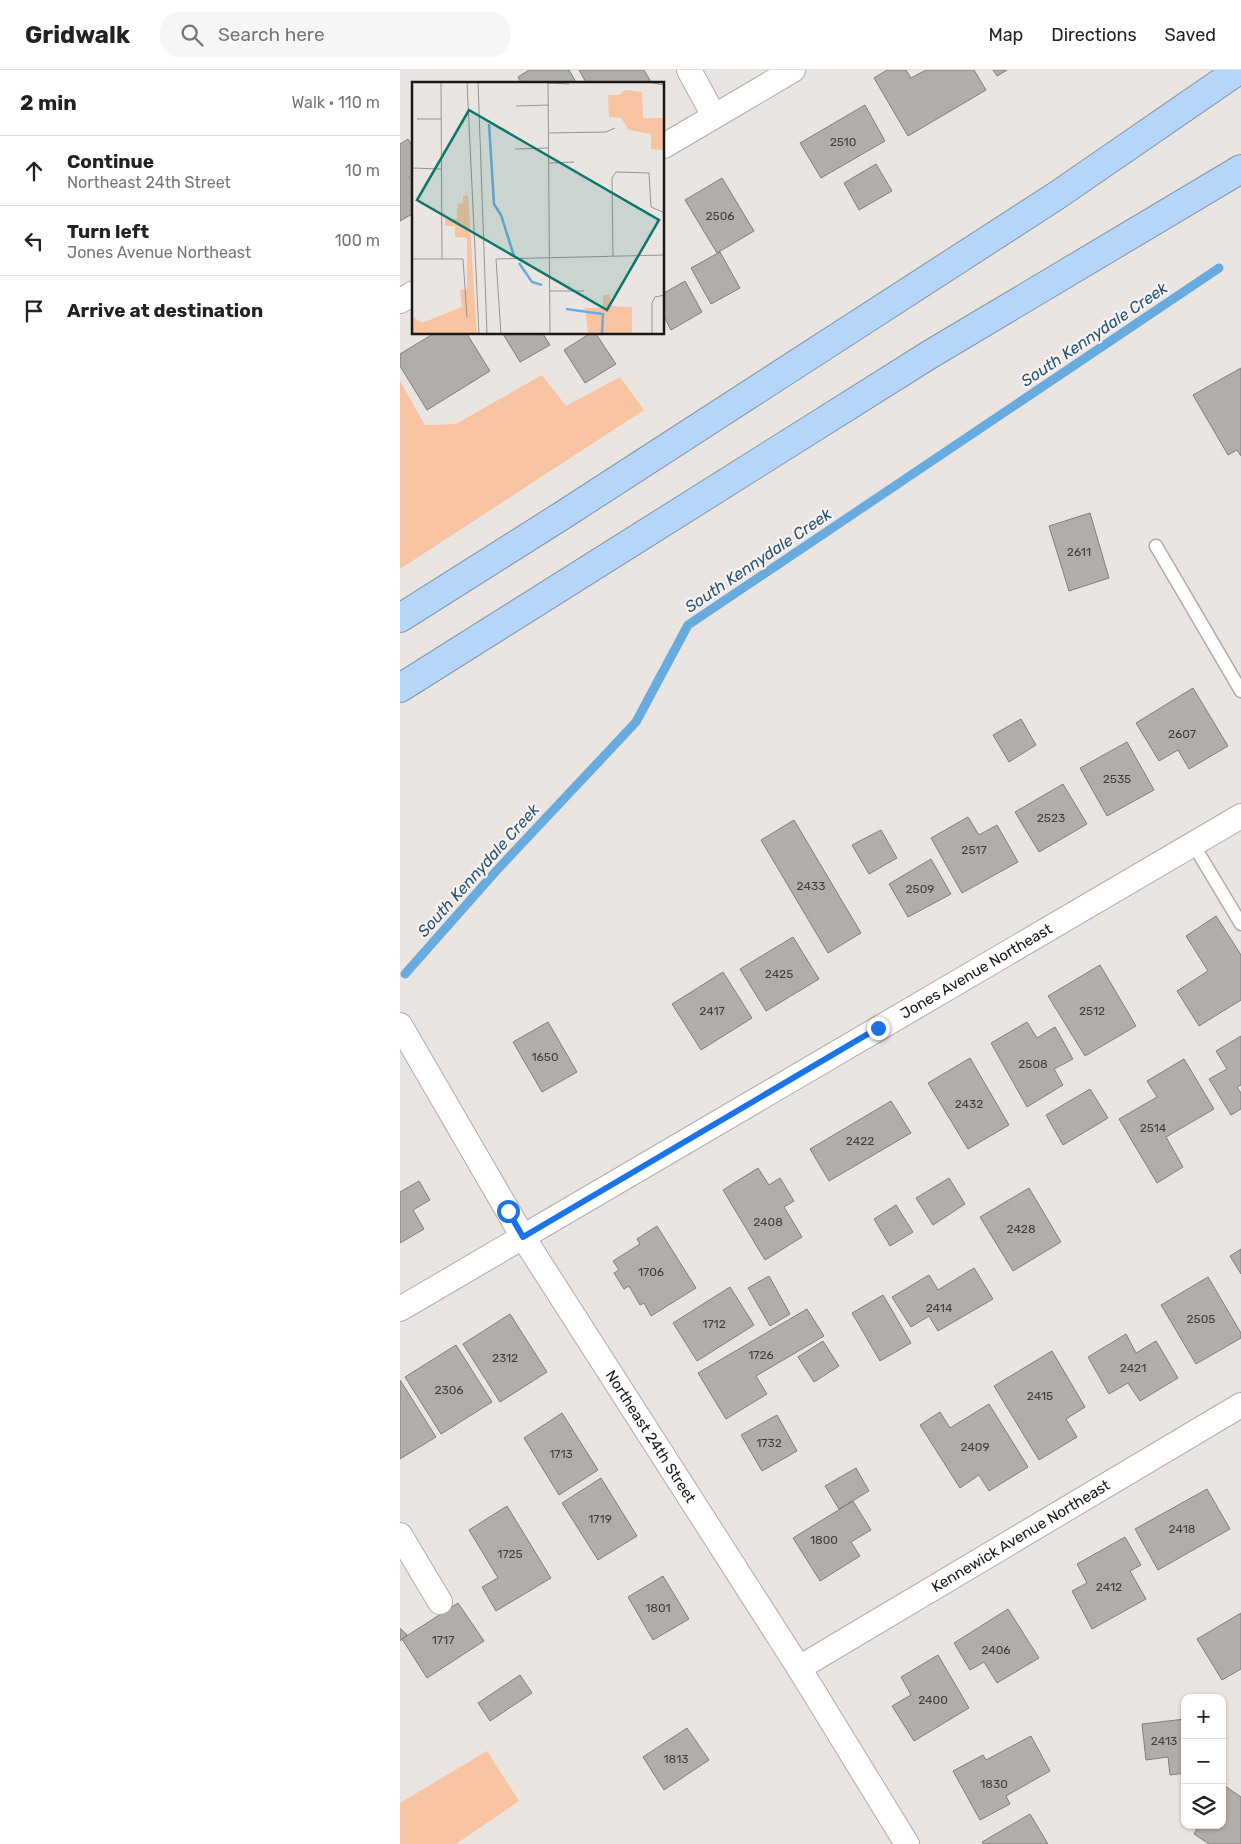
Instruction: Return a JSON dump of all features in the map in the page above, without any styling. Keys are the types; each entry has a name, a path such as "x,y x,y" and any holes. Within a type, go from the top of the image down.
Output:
{"highway":[{"path":"1056,196 1238,70"},
{"path":"400,618 572,510 1056,196 1241,82"},
{"path":"400,688 929,355 1241,169"},
{"path":"929,355 1241,182"}],"street":[{"path":"689,70 714,116"},
{"path":"665,145 793,70"},
{"path":"400,301 412,294"},
{"name":"Jones Avenue Northeast","path":"400,1309 1241,816"},
{"name":"Northeast 24th Street","path":"400,1025 523,1237 799,1668 907,1844"},
{"name":"Kennewick Avenue Northeast","path":"799,1668 1241,1405"},
{"path":"400,1535 440,1602"}],"lane":[{"path":"1156,546 1241,691"},
{"path":"1193,844 1241,924"}],"shaded area":[{"path":"542,375 566,406 620,377 644,410 400,569 400,381 425,425 456,424"},
{"path":"487,1751 519,1801 456,1844 400,1844 400,1803"}],"building":[{"path":"529,70 569,70 576,82 521,82 518,77"},
{"path":"579,70 644,70 651,82 586,82"},
{"path":"887,70 906,70 911,78 926,70 974,70 986,90 908,136 874,78"},
{"path":"993,70 1007,70 997,76"},
{"path":"865,105 885,141 821,178 800,143"},
{"path":"408,139 412,145 412,175 409,177 412,181 412,214 400,221 400,144"},
{"path":"876,164 892,191 859,210 844,183"},
{"path":"722,178 754,231 717,253 685,200"},
{"path":"720,252 740,288 711,304 691,268"},
{"path":"685,281 702,312 671,330 665,319 665,292"},
{"path":"431,335 468,335 490,371 427,410 400,366 400,354"},
{"path":"504,335 544,335 550,345 520,362"},
{"path":"587,335 597,335 616,364 585,383 564,350"},
{"path":"1241,368 1241,456 1237,450 1228,455 1193,395"},
{"path":"1090,513 1109,578 1069,591 1049,526"},
{"path":"1193,688 1228,746 1189,769 1178,750 1159,761 1136,723"},
{"path":"1021,719 1036,745 1009,762 993,735"},
{"path":"1127,742 1154,790 1107,816 1080,768"},
{"path":"1063,784 1087,824 1039,852 1015,812"},
{"path":"968,817 979,835 997,825 1018,862 962,893 931,838"},
{"path":"794,820 861,933 828,953 761,840"},
{"path":"881,830 897,858 869,874 852,845"},
{"path":"931,859 951,894 908,917 889,884"},
{"path":"1216,916 1241,955 1241,1000 1199,1026 1177,991 1208,971 1186,936"},
{"path":"793,937 819,979 766,1011 740,969"},
{"path":"1100,965 1136,1026 1085,1056 1048,996"},
{"path":"723,972 752,1018 701,1050 672,1004"},
{"path":"548,1022 577,1072 542,1092 513,1042"},
{"path":"1027,1022 1037,1038 1055,1027 1073,1059 1054,1069 1063,1085 1027,1107 991,1043"},
{"path":"1241,1036 1241,1085 1237,1087 1241,1093 1241,1109 1231,1115 1209,1079 1227,1069 1216,1051"},
{"path":"970,1058 1009,1125 968,1149 928,1083"},
{"path":"1184,1059 1214,1109 1166,1137 1183,1167 1157,1183 1119,1119 1157,1097 1147,1081"},
{"path":"1090,1089 1108,1118 1063,1145 1046,1115"},
{"path":"891,1101 911,1133 829,1181 810,1149"},
{"path":"758,1168 769,1185 780,1178 794,1201 784,1207 802,1237 765,1260 723,1190"},
{"path":"949,1178 965,1204 933,1225 916,1198"},
{"path":"419,1181 430,1200 413,1210 424,1229 400,1243 400,1192"},
{"path":"1029,1188 1061,1242 1013,1271 980,1217"},
{"path":"896,1205 913,1232 890,1246 874,1219"},
{"path":"657,1226 696,1288 651,1316 644,1303 640,1305 629,1286 624,1289 614,1273 619,1270 613,1261 640,1244 637,1239"},
{"path":"1241,1249 1241,1274 1230,1256"},
{"path":"974,1268 993,1299 938,1331 929,1316 911,1327 892,1297 929,1275 938,1290"},
{"path":"769,1276 790,1314 770,1326 748,1288"},
{"path":"1208,1277 1241,1333 1241,1338 1196,1364 1161,1305"},
{"path":"730,1287 754,1325 697,1361 673,1323"},
{"path":"883,1295 911,1343 880,1361 852,1313"},
{"path":"807,1309 824,1336 756,1376 767,1394 726,1419 698,1373"},
{"path":"510,1314 547,1372 500,1402 463,1344"},
{"path":"1126,1334 1136,1353 1156,1341 1178,1378 1140,1401 1128,1383 1109,1394 1088,1357"},
{"path":"823,1341 839,1366 814,1382 798,1357"},
{"path":"456,1345 492,1402 441,1434 405,1377"},
{"path":"1052,1351 1085,1407 1066,1419 1077,1437 1039,1460 994,1386"},
{"path":"400,1380 436,1437 400,1459"},
{"path":"989,1404 1028,1467 989,1491 979,1475 960,1488 920,1425 940,1412 950,1428"},
{"path":"562,1413 598,1470 559,1495 524,1438"},
{"path":"777,1415 797,1451 762,1471 741,1435"},
{"path":"856,1468 869,1491 839,1509 825,1486"},
{"path":"601,1478 637,1536 598,1560 562,1503"},
{"path":"1207,1489 1230,1529 1158,1570 1135,1529"},
{"path":"853,1501 871,1530 851,1542 860,1556 820,1581 793,1538"},
{"path":"507,1506 551,1578 496,1611 482,1587 498,1578 469,1530"},
{"path":"1125,1537 1141,1565 1130,1571 1146,1599 1092,1629 1072,1591 1087,1583 1077,1564"},
{"path":"663,1576 689,1619 653,1640 628,1597"},
{"path":"458,1603 484,1641 427,1678 402,1639"},
{"path":"1008,1609 1039,1658 997,1683 984,1662 970,1670 954,1643"},
{"path":"1241,1613 1241,1669 1222,1680 1197,1639"},
{"path":"400,1628 407,1635 400,1641"},
{"path":"938,1655 969,1708 914,1741 892,1706 911,1695 901,1677"},
{"path":"520,1675 532,1693 490,1721 478,1703"},
{"path":"1181,1719 1181,1774 1170,1775 1168,1757 1146,1760 1142,1724"},
{"path":"687,1728 709,1760 664,1790 643,1757"},
{"path":"1031,1736 1050,1771 1006,1796 1010,1804 980,1820 953,1771 983,1755 986,1760"},
{"path":"1226,1787 1241,1797 1241,1844 1209,1844 1194,1834 1197,1829 1226,1829"},
{"path":"1030,1814 1048,1844 983,1844 982,1842"}],"waterway":[{"name":"South Kennydale Creek","path":"405,974 497,870 636,722 688,625 1219,268"}],"route":[{"path":"508,1211 523,1237 878,1028"}]}
